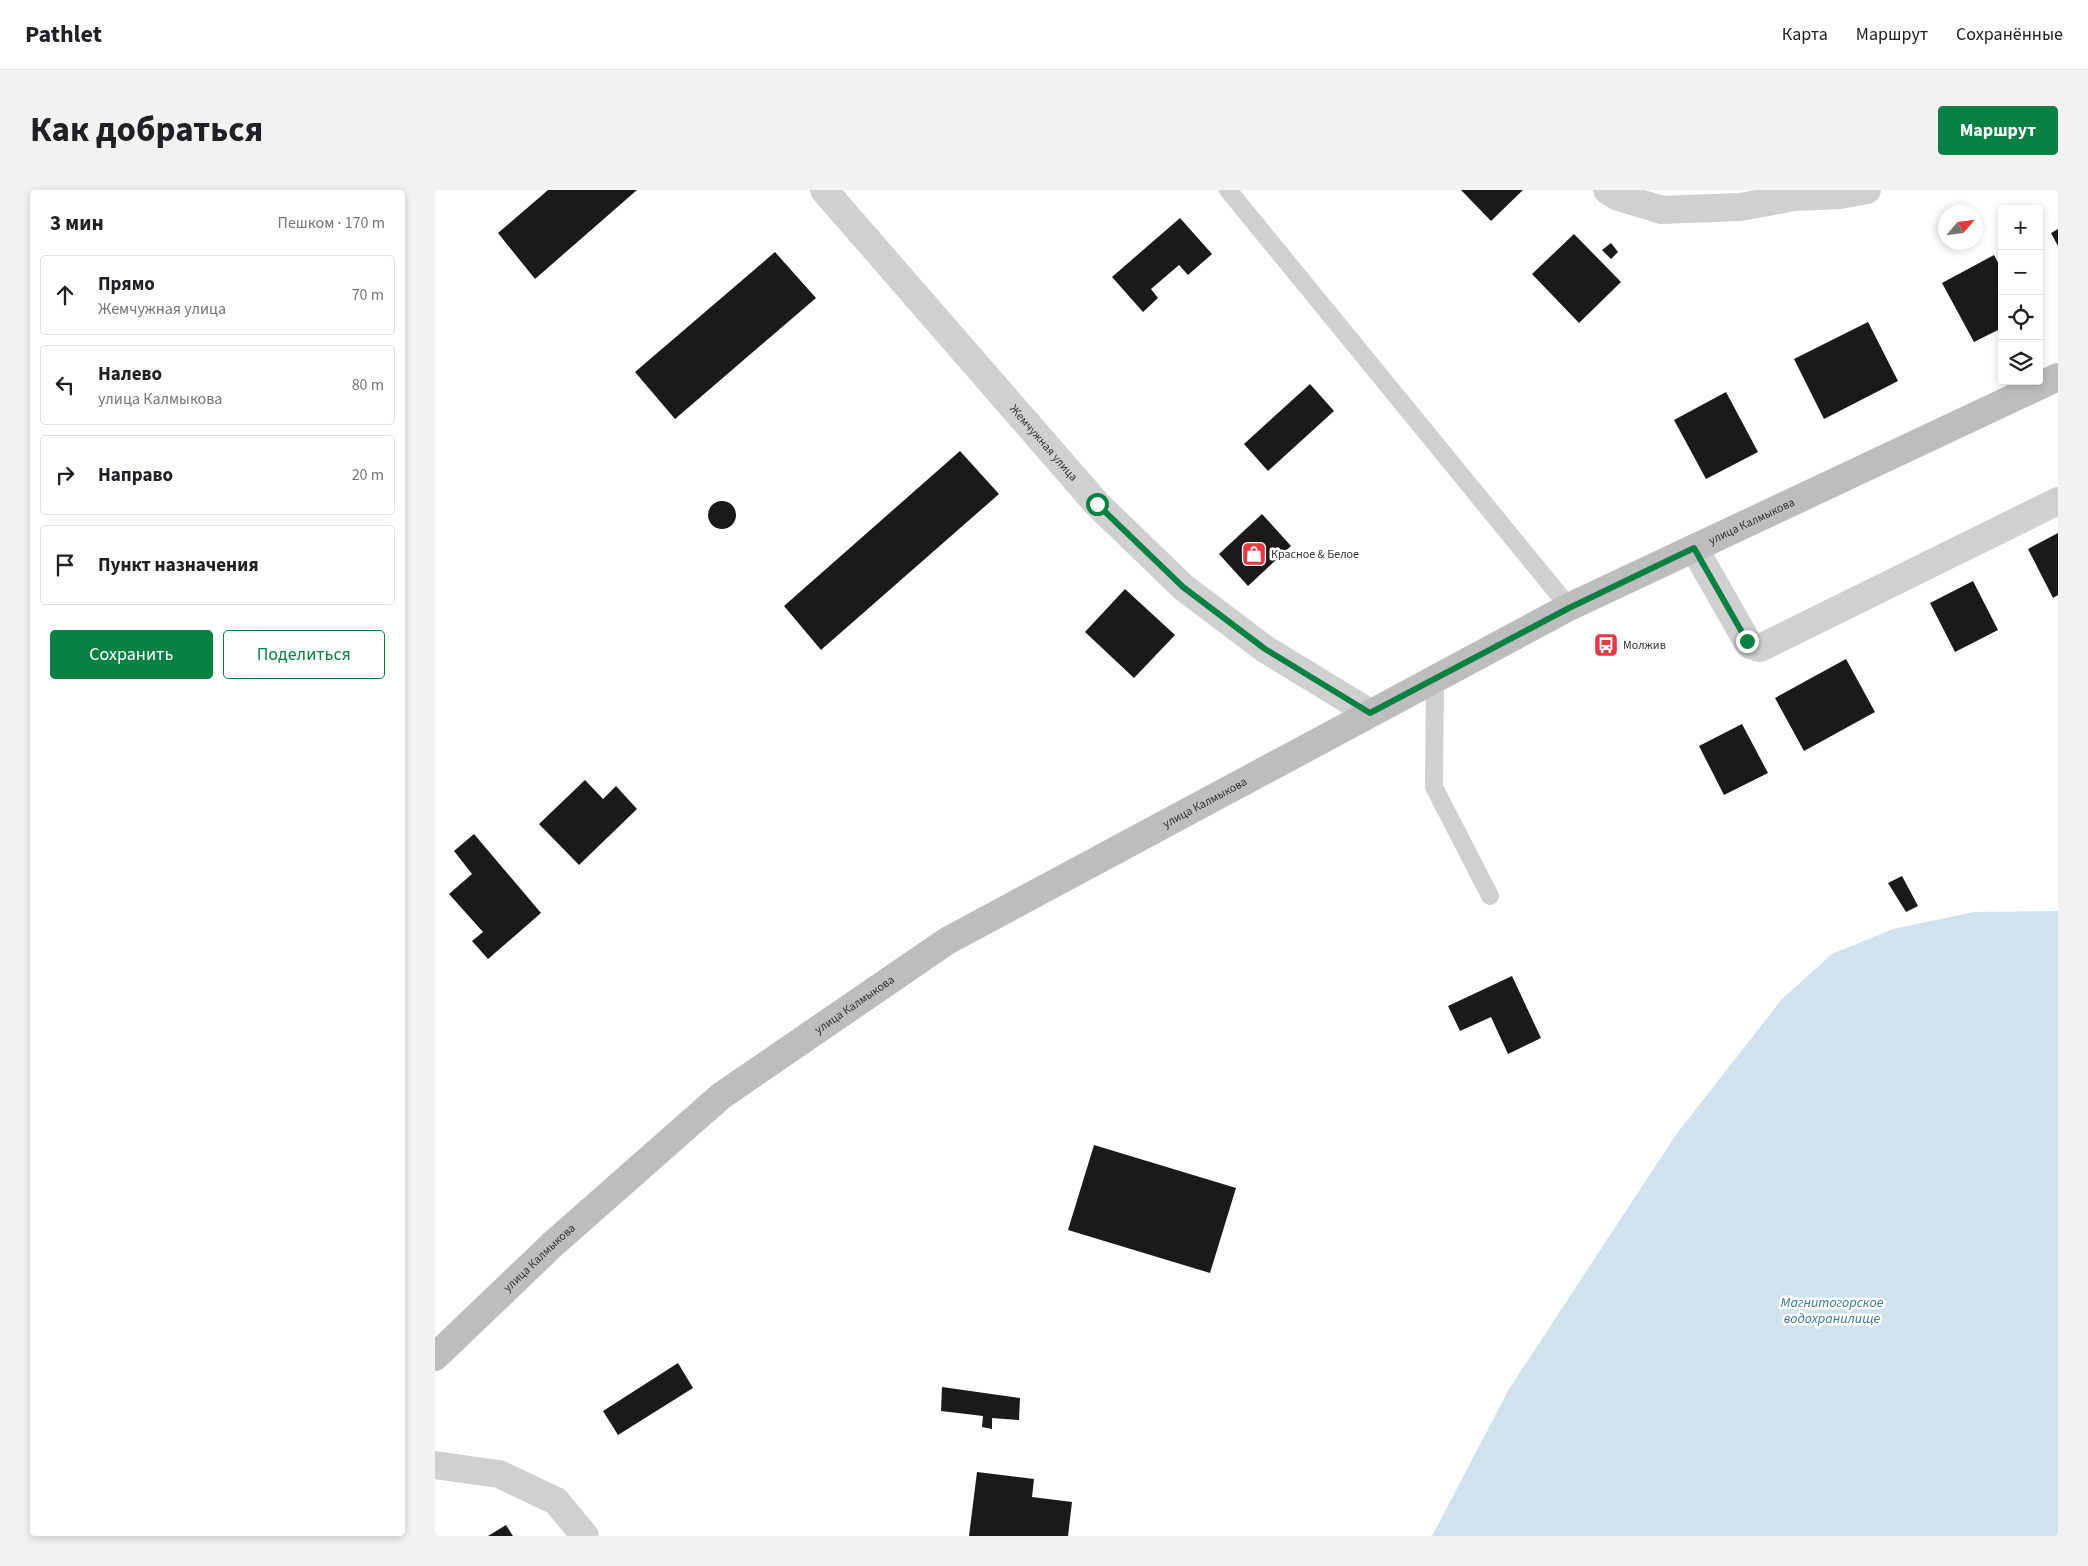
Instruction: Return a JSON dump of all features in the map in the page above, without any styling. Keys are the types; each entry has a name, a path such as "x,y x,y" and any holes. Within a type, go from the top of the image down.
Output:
{"main road":[{"name":"улица Калмыкова","path":"435,1357 553,1244 721,1096 947,941 1435,678 1569,608 2058,377"}],"street":[{"name":"Жемчужная улица","path":"824,190 1097,504 1183,587 1265,649 1370,713"},
{"path":"1607,190 1616,196 1662,210 1740,207 1795,197 1840,195 1867,190"},
{"path":"1694,548 1747,641 1750,645 1760,648 2058,501"},
{"path":"435,1465 499,1474 556,1501 585,1536"}],"lane":[{"path":"1228,190 1569,608"},
{"path":"1435,678 1434,787 1490,896"}],"water":[{"name":"Магнитогорское водохранилище","path":"2058,911 2058,1536 1432,1536 1509,1389 1675,1136 1782,999 1832,954 1893,929 1974,912"}],"building":[{"path":"548,190 637,190 535,279 498,233"},
{"path":"1461,190 1523,190 1491,221"},
{"path":"1180,218 1212,254 1188,275 1179,265 1151,289 1158,298 1143,312 1112,277"},
{"path":"2058,229 2058,246 2051,233"},
{"path":"1574,234 1621,282 1579,323 1532,274"},
{"path":"1611,243 1618,252 1611,259 1602,250"},
{"path":"775,252 816,298 675,419 635,372"},
{"path":"1994,255 1998,262 1998,330 1974,342 1942,283"},
{"path":"1868,322 1898,381 1824,419 1794,359"},
{"path":"1310,384 1334,411 1268,471 1244,444"},
{"path":"1726,392 1758,452 1706,479 1674,420"},
{"path":"960,451 999,494 821,650 784,606"},
{"path":"722,501 732,505 736,515 732,525 722,529 712,525 708,515 712,505"},
{"path":"1262,514 1291,546 1248,586 1219,554"},
{"path":"2058,533 2058,595 2053,598 2028,549"},
{"path":"1973,581 1998,630 1955,652 1930,603"},
{"path":"1125,589 1175,635 1134,678 1085,632"},
{"path":"1846,659 1875,712 1804,751 1775,698"},
{"path":"1742,724 1768,773 1724,795 1699,746"},
{"path":"585,780 603,799 616,786 637,809 579,865 539,824"},
{"path":"474,834 541,913 488,959 472,941 483,932 449,894 472,874 454,851"},
{"path":"1902,876 1918,906 1906,912 1888,883"},
{"path":"1512,976 1541,1038 1508,1054 1491,1017 1460,1031 1448,1006"},
{"path":"1094,1145 1236,1188 1210,1273 1068,1230"},
{"path":"678,1363 693,1388 618,1435 603,1411"},
{"path":"942,1387 1020,1398 1019,1420 992,1418 992,1429 982,1427 983,1416 941,1411"},
{"path":"977,1472 1034,1479 1032,1497 1072,1502 1068,1536 969,1536"},
{"path":"506,1525 513,1536 488,1536"}],"place":[{"name":"Красное & Белое","path":"1254,554"},
{"name":"Молжив","path":"1606,645"}],"route":[{"path":"1097,504 1183,587 1265,649 1370,713 1569,608 1694,548 1747,641"}]}
